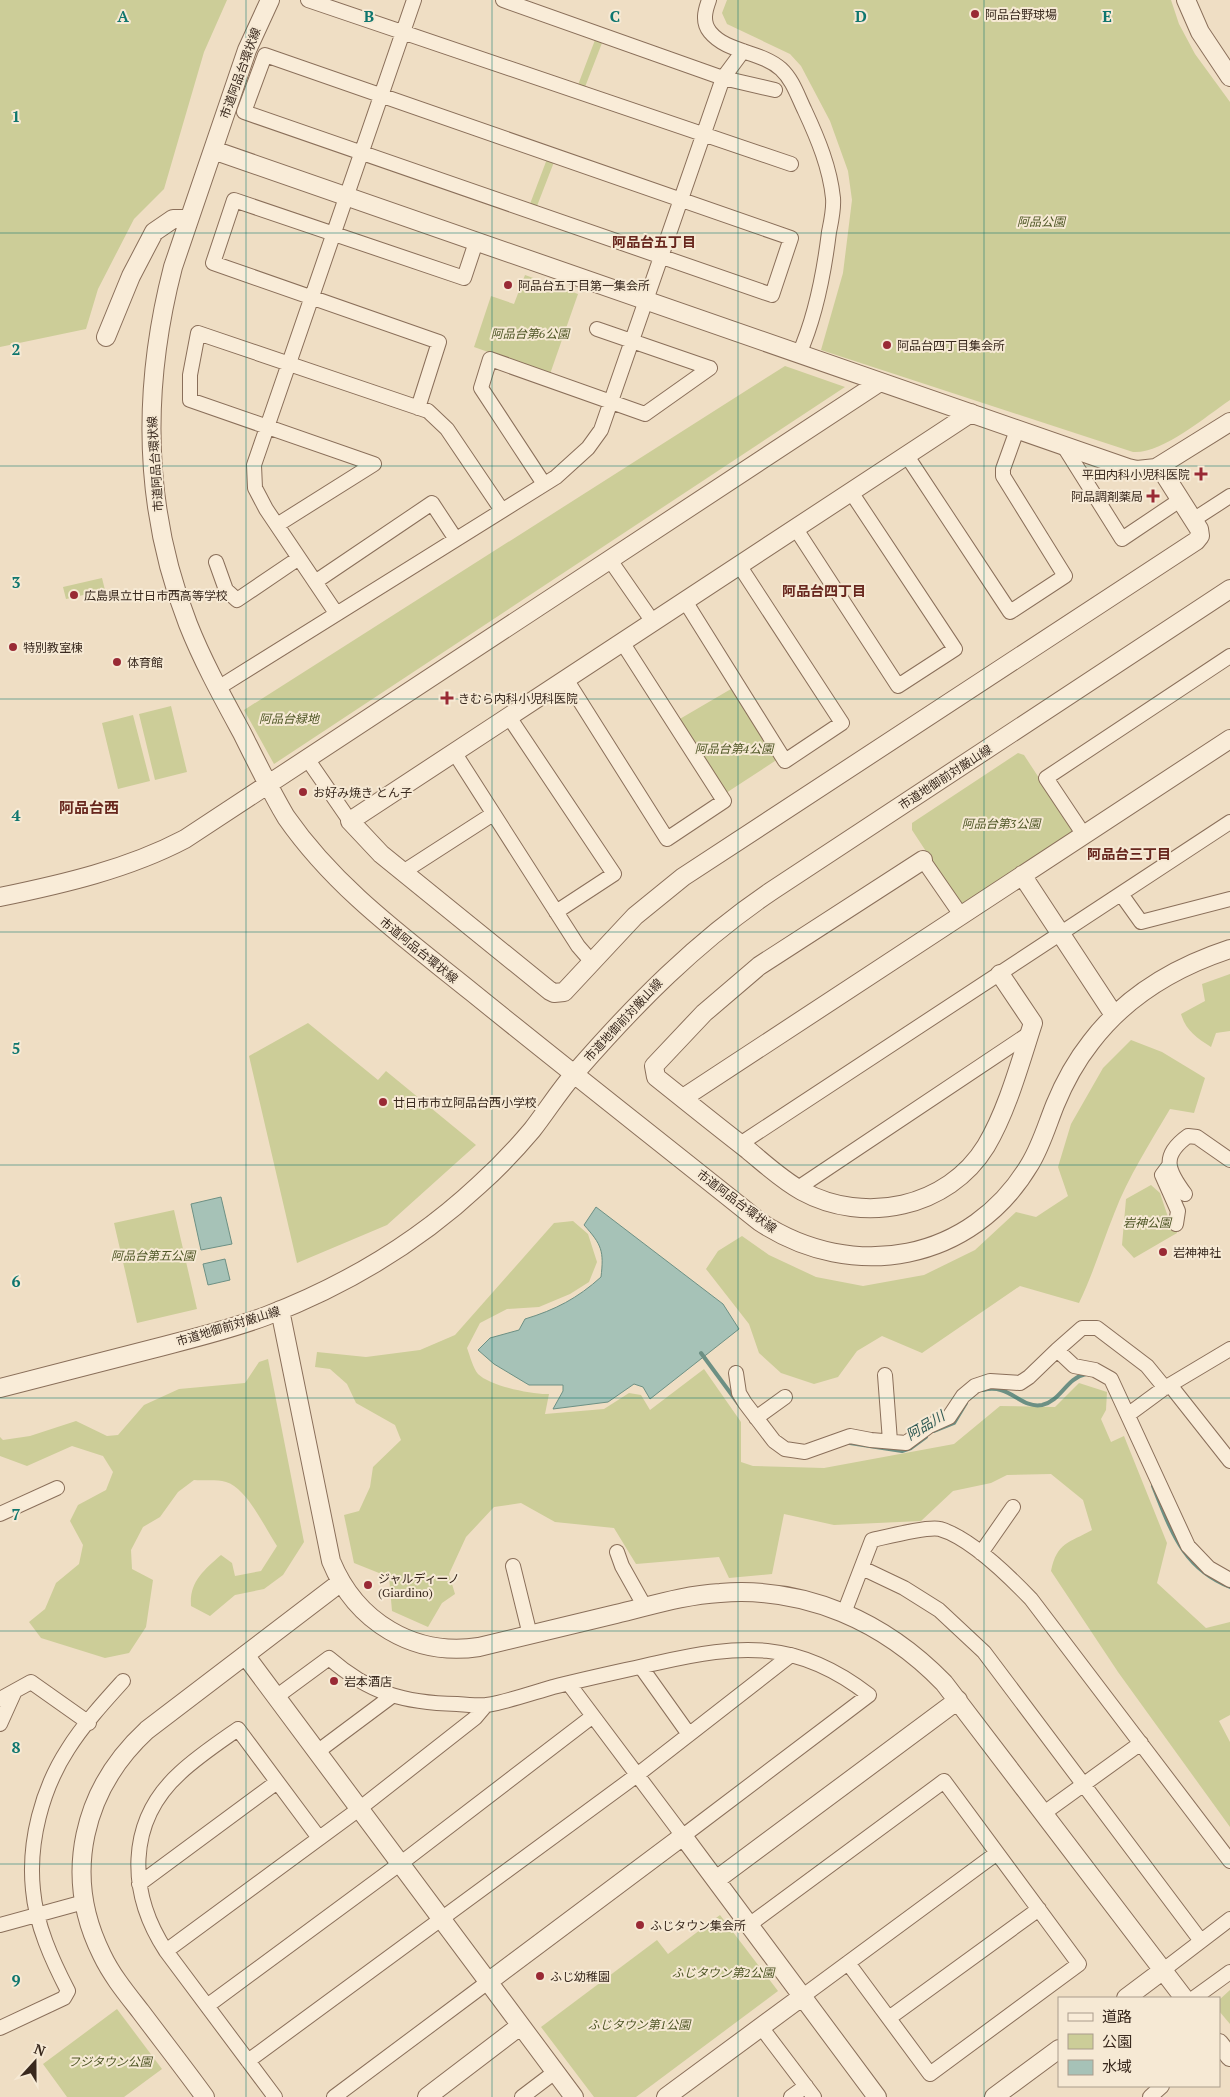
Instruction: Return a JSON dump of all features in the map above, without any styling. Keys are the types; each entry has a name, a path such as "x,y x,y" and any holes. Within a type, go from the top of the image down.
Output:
{"street":[{"name":"市道阿品台環状線","path":"270,0 252,36 173,268 157,338 152,384 151,447 159,519 169,564 188,624 218,688 269,786 303,842 343,886 574,1074 776,1232 800,1244 845,1255 882,1256 935,1245 968,1228 997,1206 1010,1193 1031,1163 1071,1071 1091,1042 1114,1016 1155,983 1182,968 1230,949"},
{"path":"308,0 791,164"},
{"path":"336,613 277,525 255,488 254,465 414,0"},
{"path":"503,0 723,78 775,90"},
{"path":"709,0 705,11 705,25 711,34 779,68 788,76 814,129 829,176 833,200 824,271 805,341 799,354"},
{"path":"1186,0 1200,32 1230,77"},
{"path":"218,688 544,484 588,448 601,430 723,78 743,51"},
{"path":"265,55 791,238 772,295 362,153 244,112 265,55"},
{"path":"213,150 1128,468 1147,470 1159,466 1230,422"},
{"path":"418,408 439,342 213,263 234,200 464,278 476,242"},
{"path":"106,337 131,276 154,232 173,219 189,219"},
{"path":"544,484 481,388 490,360 645,414 710,368 597,329"},
{"path":"277,525 374,464 190,400 190,374 198,333 428,411 447,429 502,509"},
{"path":"0,897 51,886 141,860 185,840 880,382"},
{"path":"350,821 971,414"},
{"path":"907,456 1010,612 1066,576 1003,476 1003,469 1017,430"},
{"path":"1062,445 1122,539 1180,500"},
{"path":"308,760 350,821 371,844 554,993 564,992 635,916 682,877 1196,541 1200,532 1159,466"},
{"path":"796,528 898,686 955,649 852,492"},
{"path":"1193,520 1230,496"},
{"path":"315,582 432,503 455,538"},
{"path":"216,562 226,590 237,600 299,558"},
{"path":"610,560 653,622"},
{"path":"685,601 785,761 842,723 740,565"},
{"name":"市道地御前対厳山線","path":"0,1388 215,1332 280,1310 356,1274 399,1248 441,1218 479,1185 515,1149 574,1074 652,988 685,957 736,915 1230,589"},
{"path":"566,679 667,838 724,801 622,642"},
{"path":"1084,835 1046,778 1230,656"},
{"path":"509,717 614,874 556,912"},
{"path":"683,1098 1230,739"},
{"path":"454,752 556,912 581,950 591,961"},
{"path":"404,872 493,814"},
{"path":"740,1144 1230,822"},
{"path":"961,915 922,860 759,966 704,1013 654,1066 656,1077 798,1188 833,1204 867,1209 901,1205 934,1194 948,1185 974,1162 993,1134 1033,1023 1000,974"},
{"path":"1022,875 1114,1016"},
{"path":"1122,894 1141,922 1230,899"},
{"path":"798,1188 1030,1033"},
{"path":"1176,1224 1178,1211 1162,1175 1168,1167 1173,1151 1188,1136 1197,1137 1230,1160"},
{"path":"1168,1167 1185,1194"},
{"path":"280,1310 331,1561 341,1582 357,1605 376,1622 397,1636 421,1644 462,1649 699,1595 741,1592 803,1599 844,1612 898,1642 930,1668 958,1700 1183,1997"},
{"path":"736,1373 739,1393 756,1418 779,1445 791,1452 805,1452 846,1436 906,1443 928,1426 949,1417 963,1396 975,1386 990,1381 1014,1384 1025,1381 1082,1328 1097,1328 1147,1366 1168,1386 1230,1461"},
{"path":"1129,1414 1168,1386 1230,1349"},
{"path":"1057,1350 1074,1366 1095,1370 1111,1379 1129,1414 1188,1546 1208,1568 1230,1580"},
{"path":"886,1375 890,1441"},
{"path":"756,1418 785,1397"},
{"path":"0,1514 57,1488"},
{"path":"981,1553 1013,1507"},
{"path":"844,1612 872,1540 940,1529 981,1553 998,1565 1031,1598 1230,1861"},
{"path":"617,1552 622,1566 645,1607"},
{"path":"513,1566 530,1635"},
{"path":"862,1568 922,1598 970,1637 997,1668 1201,1941"},
{"path":"199,2095 112,1973 94,1939 84,1902 82,1864 87,1826 93,1807 110,1773 129,1748 147,1730 341,1582"},
{"path":"276,1697 329,1658 366,1686 392,1696 435,1704 486,1705 640,1667 721,1650 757,1650 791,1655 833,1671 859,1687 868,1696 334,2097"},
{"path":"245,1655 574,2097"},
{"path":"248,2061 637,1774 791,1655"},
{"path":"640,1667 688,1733"},
{"path":"0,2028 64,1998 68,1991 54,1960 38,1915 33,1892 32,1865 40,1815 55,1772 68,1748 123,1681"},
{"path":"0,1699 31,1682 89,1723"},
{"path":"569,1684 877,2097"},
{"path":"0,1724 14,1693"},
{"path":"317,1752 392,1696"},
{"path":"716,1880 958,1700"},
{"path":"166,1951 359,1808 475,1718 486,1705"},
{"path":"207,2006 400,1864 593,1716"},
{"path":"276,2097 166,1951 144,1909 139,1884 140,1847 145,1824 155,1803 180,1773 238,1729 319,1838"},
{"path":"1044,1813 1141,1743"},
{"path":"749,1924 944,1781 1080,1964 930,2074 848,1963"},
{"path":"139,1884 277,1782"},
{"path":"666,2097 997,1853"},
{"path":"0,1925 84,1902"},
{"path":"889,2018 1039,1909"},
{"path":"1127,1997 1230,1919"},
{"path":"1195,1997 1230,1972"},
{"path":"427,2097 520,2026"},
{"path":"761,2027 810,2092 791,2097"},
{"path":"1220,2044 1230,2057"},
{"path":"994,2097 1058,2050"},
{"path":"522,2097 555,2072"},
{"path":"1150,2097 1161,2087"}],"green space":[{"path":"0,0 227,0 204,52 164,189 134,219 98,289 86,329 0,347"},
{"name":"阿品公園","path":"727,0 1171,0 1179,24 1195,54 1230,102 1230,400 1170,441 1144,451 1133,452 821,350 843,273 852,200 848,171 830,121 801,66 790,54 727,24 722,13"},
{"path":"595,40 602,43 585,87 578,85"},
{"path":"547,159 554,162 537,206 530,204"},
{"name":"阿品台第6公園","path":"525,275 578,294 550,374 474,347 491,296 514,304"},
{"name":"阿品台緑地","path":"785,366 845,387 274,764 244,710"},
{"path":"102,578 105,590 66,599 63,587"},
{"name":"阿品台第4公園","path":"731,689 778,759 726,793 678,720"},
{"path":"171,706 187,772 155,780 139,714"},
{"path":"133,715 150,781 118,789 102,723"},
{"name":"阿品台第3公園","path":"1018,753 1024,755 1073,830 1072,835 966,904 960,903 912,830 912,823"},
{"path":"1230,974 1230,1031 1216,1033 1211,1047 1189,1030 1181,1014 1205,1001 1202,984"},
{"path":"308,1023 378,1080 386,1071 476,1145 387,1225 297,1263 249,1056"},
{"path":"1131,1040 1162,1052 1205,1078 1194,1113 1170,1109 1140,1160 1120,1200 1079,1303 1020,1286 922,1353 882,1336 857,1351 838,1377 814,1384 781,1373 759,1353 749,1324 706,1269 718,1251 742,1236 769,1255 816,1277 863,1286 924,1275 975,1250 1016,1212 1036,1217 1068,1196 1058,1167 1071,1124 1103,1068"},
{"name":"岩神公園","path":"1151,1185 1160,1193 1169,1220 1176,1224 1177,1233 1134,1258 1122,1245 1126,1199"},
{"name":"阿品台第五公園","path":"174,1210 197,1309 137,1323 114,1223"},
{"path":"573,1221 588,1234 597,1262 589,1282 570,1294 539,1307 507,1309 480,1323 467,1348 476,1371 484,1378 512,1389 549,1394 545,1414 604,1409 629,1393 641,1395 650,1410 704,1369 741,1422 741,1462 753,1466 824,1468 954,1444 1000,1406 1055,1407 1079,1383 1107,1392 1106,1410 1101,1419 1111,1442 1124,1436 1167,1543 1157,1583 1206,1628 1230,1622 1230,1715 1219,1721 1230,1742 1230,1827 1118,1672 1051,1571 1057,1554 1065,1544 1092,1530 1083,1500 1051,1474 1007,1475 991,1483 953,1491 921,1521 834,1525 784,1514 772,1574 729,1578 719,1557 636,1564 614,1528 555,1522 521,1503 494,1507 466,1537 449,1574 455,1594 442,1603 428,1627 392,1611 389,1577 354,1563 344,1515 359,1511 370,1487 373,1467 401,1440 395,1425 356,1403 347,1384 330,1369 315,1367 317,1352 366,1357 420,1350 455,1335 554,1223"},
{"path":"268,1359 304,1542 283,1575 264,1589 235,1595 210,1616 191,1606 192,1590 195,1583 204,1571 221,1555 232,1563 235,1576 261,1571 277,1546 248,1500 234,1486 222,1481 194,1480 178,1492 160,1517 143,1527 131,1550 132,1569 153,1580 146,1627 129,1653 105,1658 41,1638 29,1622 45,1609 56,1583 79,1564 83,1545 70,1521 78,1505 106,1490 113,1472 103,1456 72,1446 27,1466 0,1456 0,1437 3,1440 30,1436 76,1421 107,1436 118,1435 144,1405 179,1389 245,1383 259,1362"},
{"name":"ふじタウン第1公園","path":"720,1915 778,1991 636,2097 594,2097 541,2027 657,1940 668,1954"},
{"path":"1230,1990 1230,2024 1220,2012 1220,1999"},
{"name":"フジタウン公園","path":"117,2009 162,2069 124,2097 67,2097 43,2064"}],"water":[{"path":"221,1197 232,1244 201,1250 191,1204"},
{"path":"596,1207 723,1304 739,1329 650,1399 643,1387 634,1384 608,1402 553,1409 563,1391 563,1385 529,1385 494,1364 478,1350 490,1338 519,1330 525,1319 546,1312 566,1302 584,1291 601,1277 602,1254 595,1238 584,1225"},
{"path":"225,1259 230,1280 208,1285 203,1264"}],"waterway":[{"name":"阿品川","path":"701,1353 740,1406"},
{"name":"阿品川","path":"983,1390 1001,1390 1027,1403 1042,1405 1054,1399 1073,1380 1086,1374"},
{"name":"阿品川","path":"934,1431 954,1423 966,1403"},
{"name":"阿品川","path":"850,1443 902,1451 911,1448 926,1437"},
{"name":"阿品川","path":"1153,1486 1166,1518 1180,1546 1189,1558 1214,1579 1230,1587"}],"place":[{"name":"阿品台野球場","path":"975,14"},
{"name":"阿品台五丁目第一集会所","path":"508,285"},
{"name":"阿品台四丁目集会所","path":"887,345"},
{"name":"平田内科小児科医院","path":"1201,474"},
{"name":"阿品調剤薬局","path":"1153,496"},
{"name":"広島県立廿日市西高等学校","path":"74,595"},
{"name":"特別教室棟","path":"13,647"},
{"name":"体育館","path":"117,662"},
{"name":"きむら内科小児科医院","path":"447,698"},
{"name":"お好み焼き とん子","path":"303,792"},
{"name":"廿日市市立阿品台西小学校","path":"383,1102"},
{"name":"岩神神社","path":"1163,1252"},
{"name":"ジャルディーノ (Giardino)","path":"368,1585"},
{"name":"岩本酒店","path":"334,1681"},
{"name":"ふじタウン集会所","path":"640,1925"},
{"name":"ふじ幼稚園","path":"540,1976"}],"district":[{"name":"阿品台五丁目","path":"654,241"},
{"name":"阿品台四丁目","path":"824,590"},
{"name":"阿品台西","path":"89,807"},
{"name":"阿品台三丁目","path":"1129,853"}],"park label":[{"name":"ふじタウン第2公園","path":"723,1972"}]}
